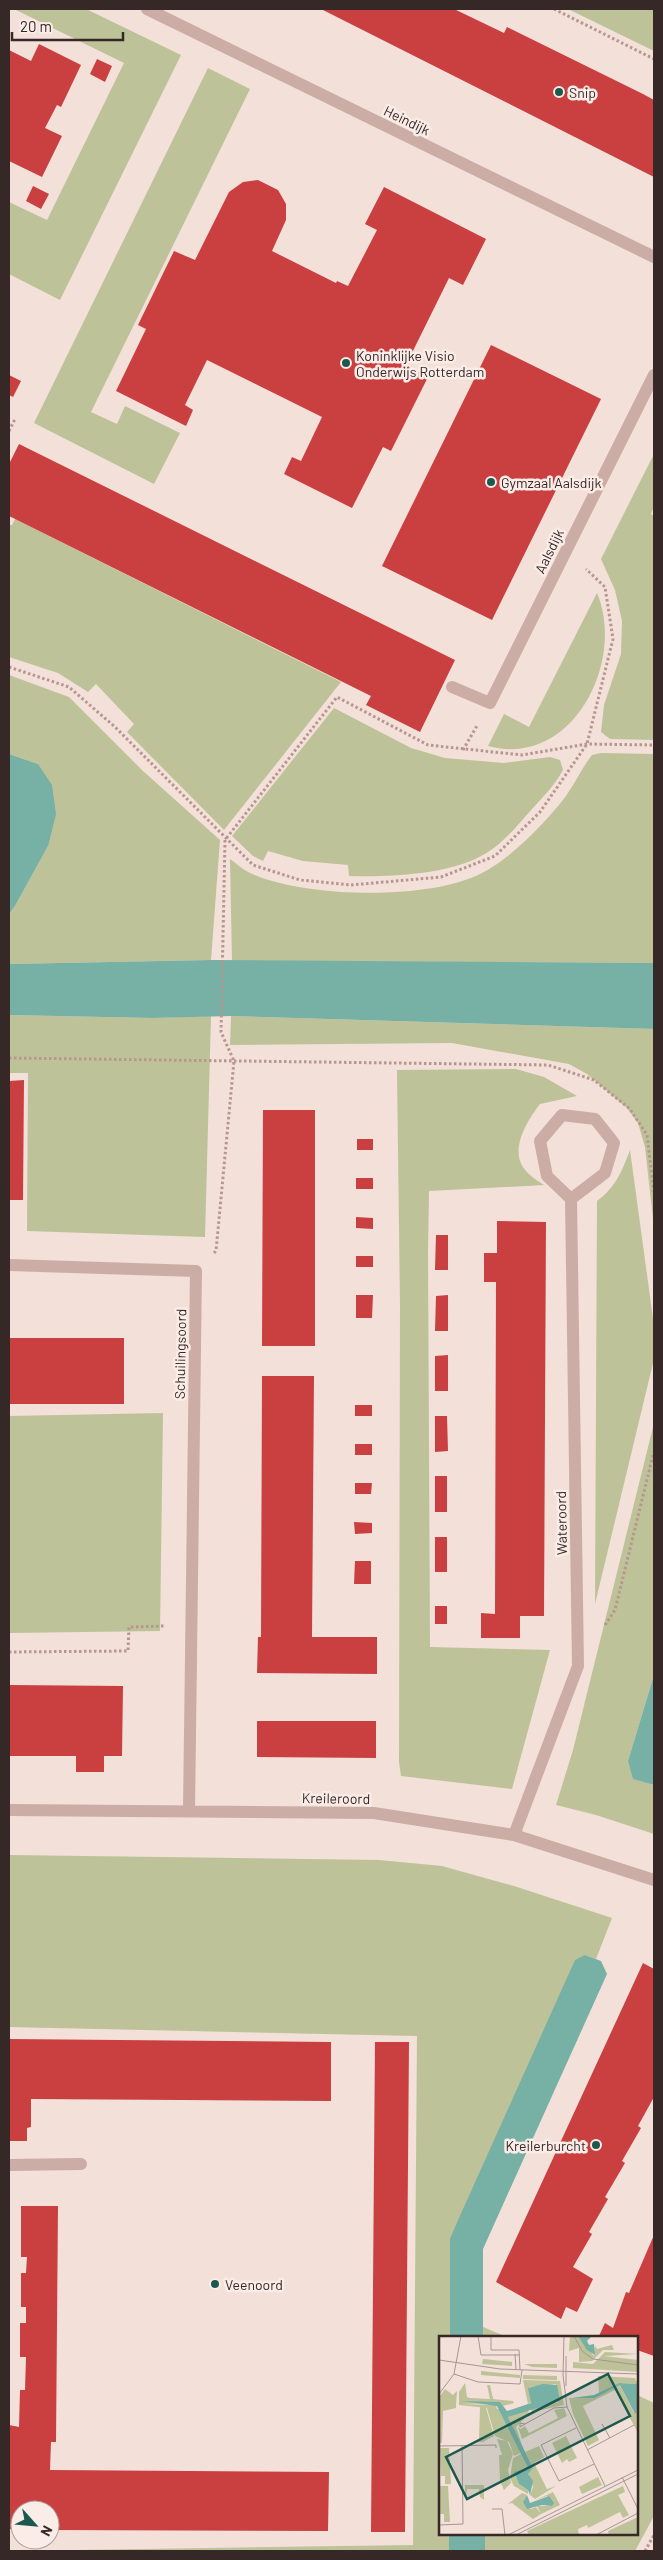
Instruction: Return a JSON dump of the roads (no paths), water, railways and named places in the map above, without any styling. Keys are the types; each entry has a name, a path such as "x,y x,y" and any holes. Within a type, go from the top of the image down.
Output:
{"street":[{"name":"Heindijk","path":"148,9 654,257"},
{"name":"Aalsdijk","path":"452,687 490,703 654,375"},
{"path":"562,1115 594,1119 614,1144 605,1173 571,1200 547,1176 540,1141 562,1115"},
{"name":"Wateroord","path":"514,1835 578,1666 571,1200"},
{"name":"Schuilingsoord","path":"9,1265 196,1271 189,1811"},
{"name":"Kreileroord","path":"9,1810 374,1813 514,1835 654,1880"},
{"path":"9,2165 81,2164"}],"water":[{"path":"9,754 38,764 52,785 56,814 48,846 9,914"},
{"path":"211,960 654,963 654,1029 231,1016 152,1018 9,1015 9,964"},
{"path":"654,1675 654,1785 633,1779 628,1761"},
{"path":"585,1955 601,1961 607,1974 483,2249 483,2336 450,2336 450,2238 575,1960"},
{"path":"449,2535 485,2535 485,2551 449,2551"}],"place":[{"name":"Snip","path":"559,92"},
{"name":"Koninklijke Visio Onderwijs Rotterdam","path":"346,363"},
{"name":"Gymzaal Aalsdijk","path":"491,482"},
{"name":"Kreilerburcht","path":"596,2145"},
{"name":"Veenoord","path":"215,2284"}]}
